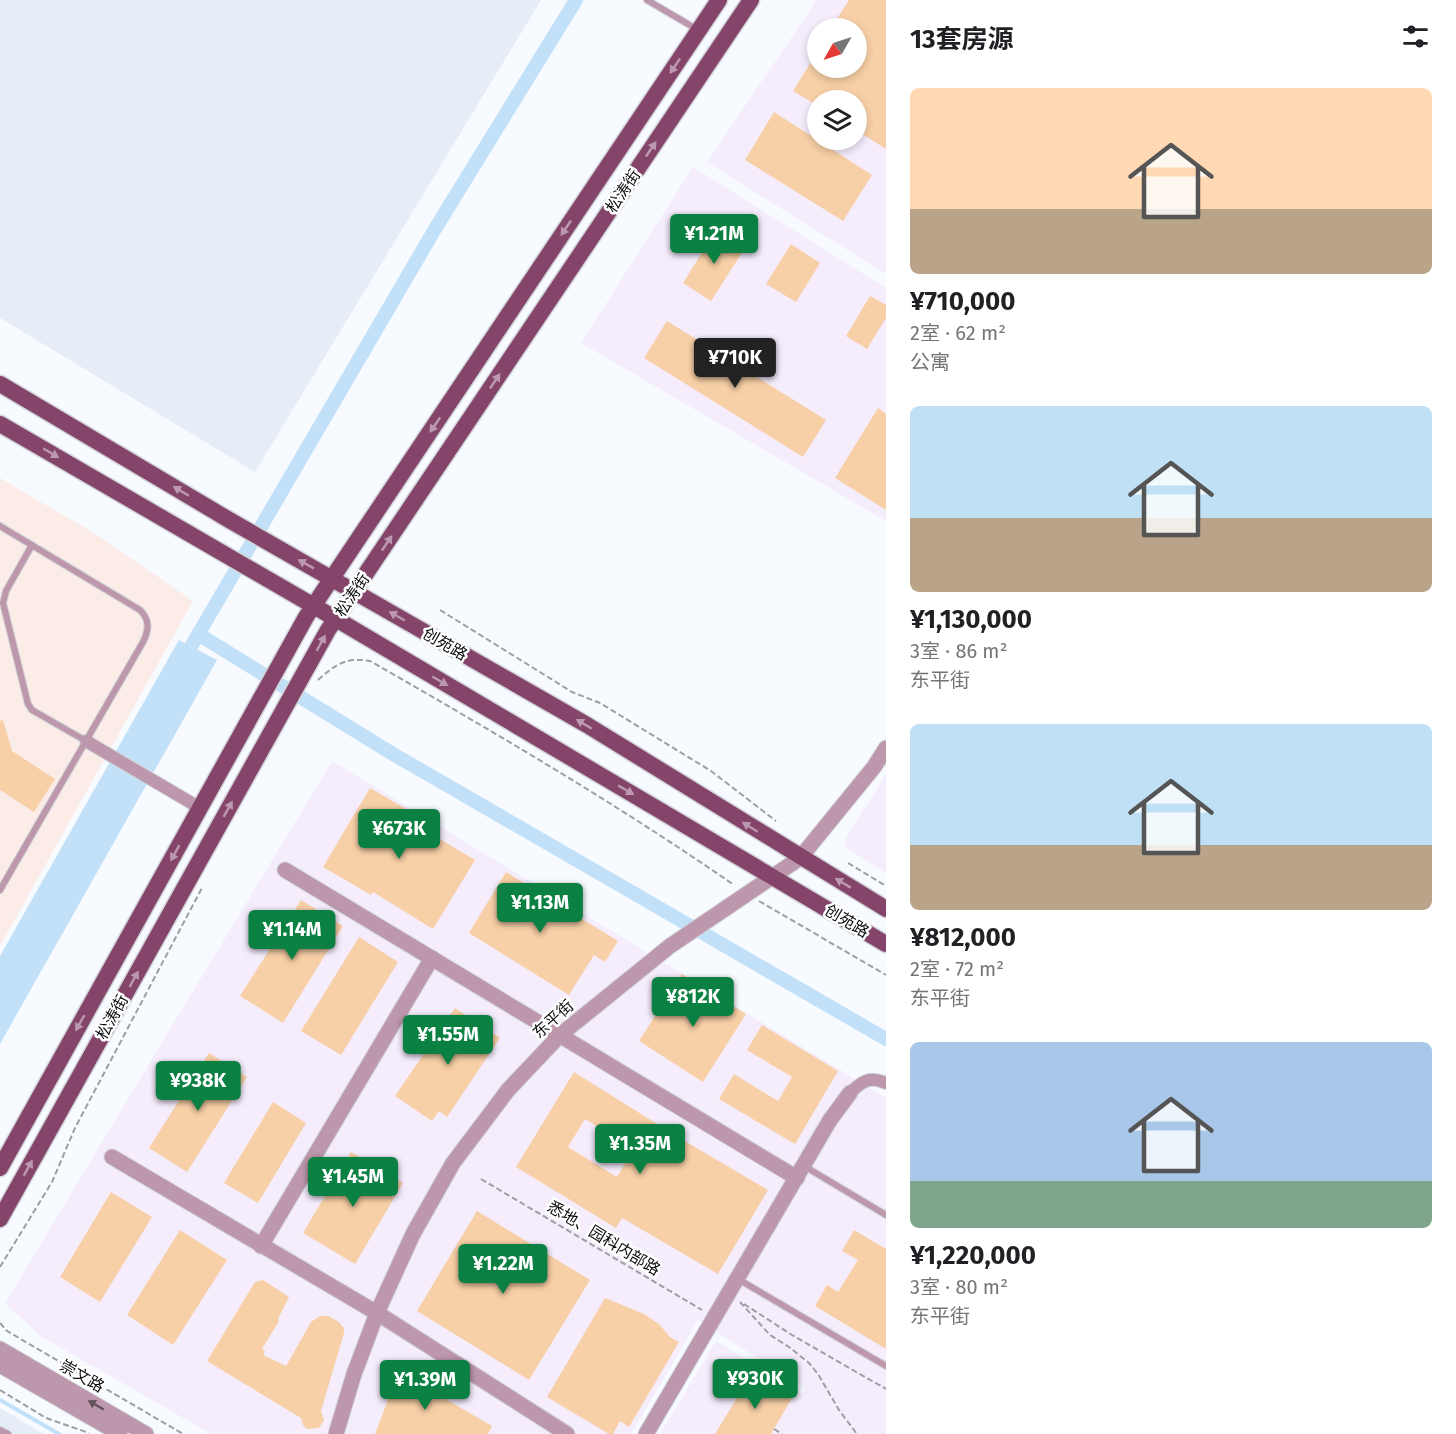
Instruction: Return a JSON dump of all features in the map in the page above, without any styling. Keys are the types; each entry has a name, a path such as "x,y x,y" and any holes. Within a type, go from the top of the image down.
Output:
{"main road":[{"name":"松涛街","path":"0,1168 285,654 314,606 719,0"},
{"name":"松涛街","path":"0,1219 336,619 751,0"},
{"name":"创苑路","path":"0,384 279,549 587,725 886,909"},
{"name":"创苑路","path":"0,425 314,606 886,944"}],"street":[{"path":"86,741 200,808"},
{"name":"东平街","path":"336,1434 354,1374 377,1313 413,1234 453,1163 508,1090 560,1035 670,946 800,858 874,767 886,748"},
{"path":"285,870 560,1035 800,1172"},
{"path":"261,1246 432,958"},
{"path":"646,1434 830,1120 850,1093 867,1079 877,1079 886,1083"},
{"path":"112,1157 377,1313 567,1434"},
{"name":"崇文路","path":"0,1349 146,1434"},
{"name":"崇文路","path":"0,1365 120,1434"}],"lane":[{"path":"647,0 698,31"},
{"path":"0,526 140,610 146,616 149,625 143,642 0,890"},
{"path":"32,545 6,591 3,603 28,704 32,710 86,741"},
{"path":"800,1172 886,1215"},
{"path":"738,1278 886,1366"},
{"path":"0,1430 8,1434"}],"path":[{"path":"440,610 572,692 600,703 702,765 776,821"},
{"path":"312,687 335,665 354,658 370,662 470,718 671,842 747,894 886,975"},
{"path":"848,863 886,886"},
{"path":"0,1267 52,1182 75,1128 207,879"},
{"name":"悉地、园科内部路","path":"481,1179 715,1317"},
{"path":"857,1434 809,1363 770,1335 740,1302 886,1389"},
{"path":"0,1323 7,1331 183,1434"},
{"path":"0,1390 46,1418 91,1434"},
{"path":"774,1429 782,1434"}],"shaded area":[{"path":"0,0 541,0 255,472 0,318"},
{"path":"817,0 886,0 886,274 707,162"},
{"path":"693,167 886,288 886,521 581,343"},
{"path":"0,478 97,535 193,601 0,946"},
{"path":"332,761 886,1098 886,1434 660,1434 716,1341 802,1394 806,1389 698,1320 631,1434 211,1434 39,1335 5,1303"},
{"path":"886,775 886,873 847,848 845,843 847,836"},
{"path":"0,1408 44,1434 0,1434"}],"water":[{"path":"179,640 217,660 0,1044 0,956"}],"building":[{"path":"849,0 886,0 886,149 867,137 867,90 807,90 807,99 793,91 807,69 807,78 867,78 867,18 837,18"},
{"path":"774,112 807,133 807,150 833,150 872,175 843,221 745,160"},
{"path":"716,230 745,248 711,301 683,283"},
{"path":"791,244 820,263 796,302 766,284"},
{"path":"870,296 886,305 886,318 867,349 846,336"},
{"path":"667,321 826,420 803,457 644,358"},
{"path":"878,408 886,414 886,510 835,478"},
{"path":"3,720 12,751 55,779 34,812 0,790 0,721"},
{"path":"370,788 418,816 413,823 475,860 433,929 373,892 371,895 323,867"},
{"path":"506,872 618,941 605,962 594,955 569,995 469,933"},
{"path":"301,900 343,926 283,1023 240,996"},
{"path":"359,937 398,962 341,1055 301,1031"},
{"path":"682,974 746,1014 703,1082 639,1041"},
{"path":"455,1008 500,1038 447,1117 439,1111 432,1121 395,1096"},
{"path":"762,1025 838,1071 795,1144 719,1099 734,1074 778,1101 792,1077 747,1050"},
{"path":"209,1053 247,1077 187,1172 149,1148"},
{"path":"574,1072 768,1190 718,1274 622,1218 616,1228 516,1167","holes":["585,1119 634,1149 617,1177 568,1147"]},
{"path":"273,1102 306,1123 258,1203 224,1183"},
{"path":"351,1152 403,1183 355,1264 303,1233"},
{"path":"111,1192 152,1217 100,1302 60,1277"},
{"path":"477,1211 590,1280 529,1380 417,1311"},
{"path":"180,1230 227,1260 173,1345 127,1315"},
{"path":"854,1230 886,1249 886,1349 815,1306 827,1285 838,1292 858,1260 842,1251"},
{"path":"263,1280 289,1297 279,1321 262,1349 265,1351 263,1355 286,1366 311,1322 320,1316 328,1316 344,1328 321,1411 324,1420 319,1428 307,1429 301,1418 207,1361 255,1282"},
{"path":"605,1298 644,1314 679,1342 629,1427 620,1421 613,1434 609,1434 547,1397"},
{"path":"401,1366 433,1385 430,1390 492,1426 488,1434 375,1434"},
{"path":"751,1375 792,1398 771,1434 715,1434"}],"waterway":[{"path":"182,662 435,229 576,0"},
{"path":"198,634 393,754 886,1039"},
{"path":"0,1400 59,1434"}]}
